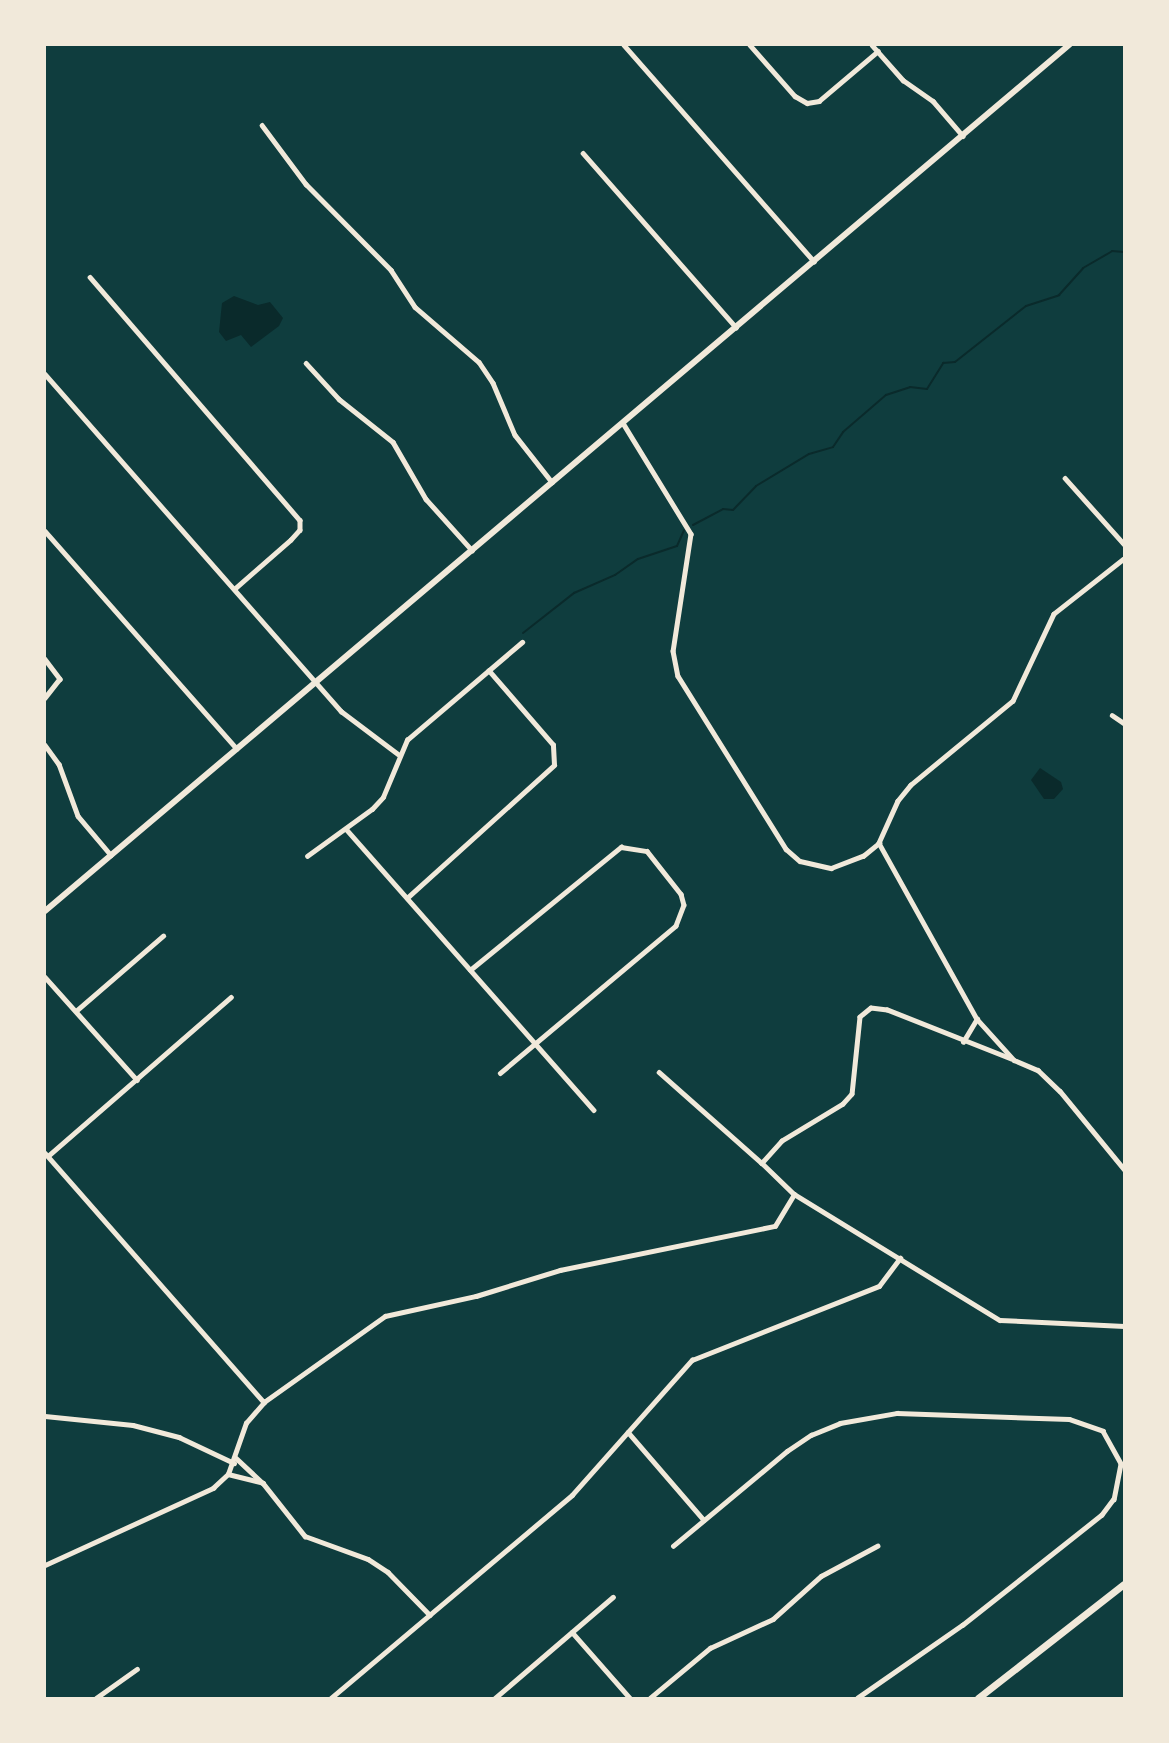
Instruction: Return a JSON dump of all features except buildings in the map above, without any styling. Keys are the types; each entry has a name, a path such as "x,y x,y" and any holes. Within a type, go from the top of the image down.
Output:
{"main road":[{"path":"978,1698 1124,1584"}],"street":[{"path":"624,45 814,261"},
{"path":"750,45 795,96 807,103 819,101 878,51"},
{"path":"872,45 903,81 933,101 963,136"},
{"path":"45,911 1069,45"},
{"path":"262,124 306,184 391,270 415,307 479,362 493,383 515,435 552,482"},
{"path":"583,153 736,327"},
{"path":"90,277 300,520 300,530 291,540 235,589"},
{"path":"306,363 339,399 393,442 426,499 472,550"},
{"path":"45,374 341,711 398,754"},
{"path":"623,423 691,534 673,651 678,675 786,849 800,861 831,868 863,856 879,843 898,801 911,785 1013,701 1054,614 1124,559"},
{"path":"1065,478 1124,544"},
{"path":"45,531 237,748"},
{"path":"307,856 347,830 382,797 398,754 407,740 522,642"},
{"path":"45,659 60,679 45,698"},
{"path":"407,898 548,775 554,765 555,751 489,671"},
{"path":"1112,716 1124,723"},
{"path":"45,745 59,764 78,816 111,855"},
{"path":"347,830 594,1110"},
{"path":"879,843 976,1019 1014,1060"},
{"path":"470,969 621,847 646,851 666,872 681,894 684,905 676,926 501,1073"},
{"path":"76,1011 163,936"},
{"path":"45,977 137,1080"},
{"path":"231,997 137,1080 46,1155 264,1402"},
{"path":"762,1163 782,1141 843,1104 852,1094 864,1012 877,1007 1038,1070 1060,1090 1124,1169"},
{"path":"963,1042 976,1019"},
{"path":"659,1072 794,1194 1000,1320 1124,1326"},
{"path":"45,1565 213,1488 228,1474 234,1464 246,1423 264,1402 385,1316 399,1310 476,1296 560,1270 775,1226 794,1194"},
{"path":"332,1698 572,1495 692,1360 879,1286 900,1258"},
{"path":"673,1546 811,1435 869,1416 897,1413 1069,1419 1103,1431 1121,1464 1114,1499 1102,1515 963,1625 858,1698"},
{"path":"45,1416 133,1425 168,1434 234,1464"},
{"path":"628,1431 704,1520"},
{"path":"236,1458 264,1484 305,1536 368,1559 388,1572 430,1615"},
{"path":"228,1474 264,1484"},
{"path":"650,1698 710,1648 773,1619 820,1576 877,1546"},
{"path":"495,1698 614,1597"},
{"path":"572,1632 630,1698"},
{"path":"96,1698 137,1669"}],"water":[{"path":"234,296 258,305 270,302 283,318 279,326 251,347 241,335 226,341 219,332 222,303"},
{"path":"1040,768 1061,782 1063,789 1054,799 1044,799 1031,780"}],"waterway":[{"path":"693,525 723,509 733,510 756,486 809,454 833,447 843,432 886,395 910,387 927,389 943,363 955,362 1026,306 1059,295 1083,268 1112,251 1124,252"},
{"path":"523,633 574,593 615,575 638,559 677,546 684,530"}]}
